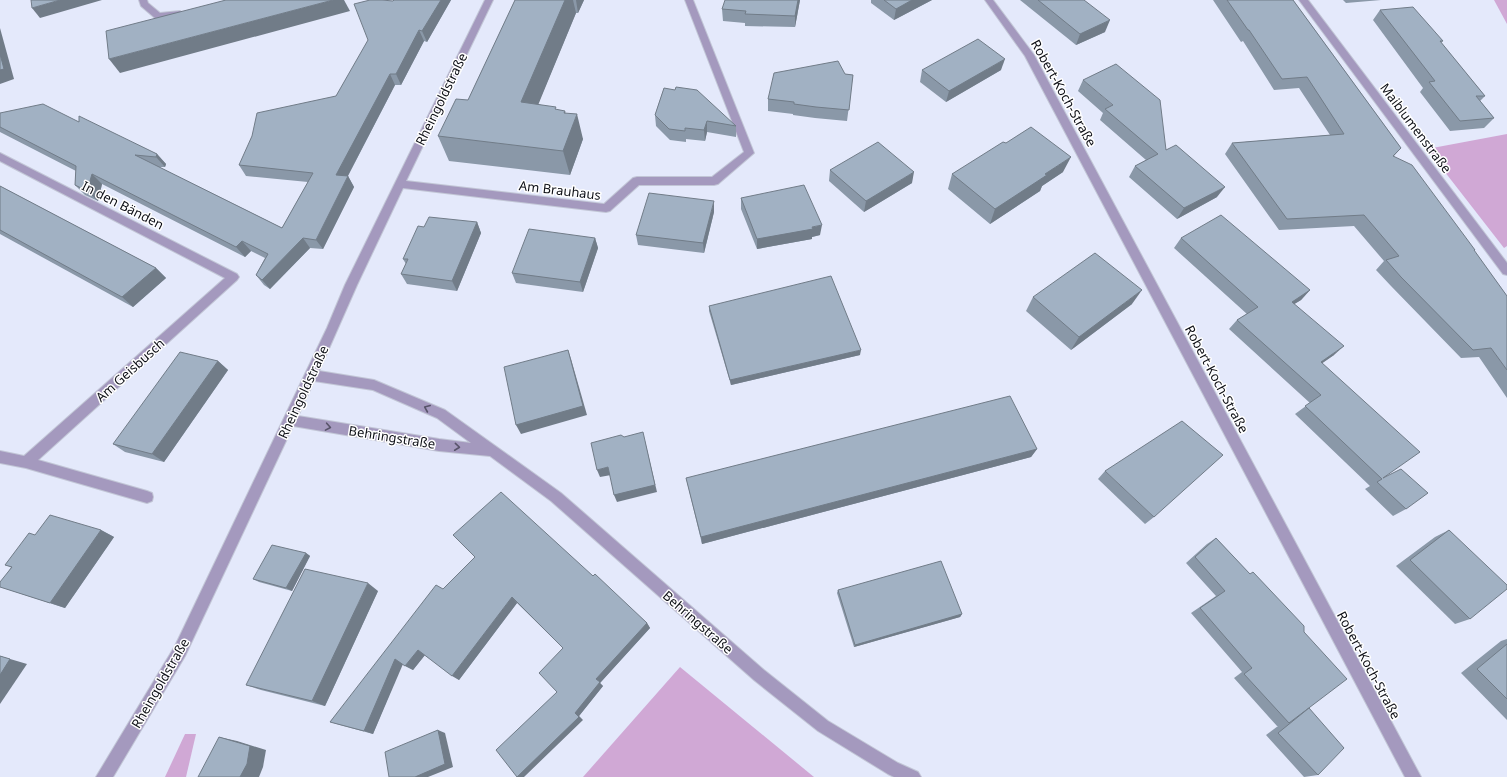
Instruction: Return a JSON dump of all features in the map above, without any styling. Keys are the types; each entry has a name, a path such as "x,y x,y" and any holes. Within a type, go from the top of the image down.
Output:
{"street":[{"path":"143,0 144,4 158,16 190,14"},
{"name":"Rheingoldstraße","path":"104,777 180,651 488,0"},
{"name":"Am Brauhaus","path":"400,184 606,208 637,181 714,180 749,154 688,0"},
{"name":"Robert-Koch-Straße","path":"989,0 1029,55 1412,777"},
{"name":"Maiblumenstraße","path":"1303,0 1507,271"},
{"name":"In den Bänden","path":"0,157 233,277"},
{"name":"Am Geisbusch","path":"26,462 233,277"},
{"name":"Behringstraße","path":"311,375 374,385 441,414 556,497 759,676 823,726 893,768 913,777"},
{"name":"Behringstraße","path":"290,420 439,445 495,452"},
{"path":"0,457 26,462 147,497"}],"shaded area":[{"path":"1494,0 1507,0 1507,24"},
{"path":"1507,134 1507,246 1504,248 1427,149"},
{"path":"680,667 814,777 583,777"},
{"path":"185,734 196,734 186,777 165,777"}],"building":[{"path":"31,0 60,0 32,8"},
{"path":"226,0 333,0 109,59 106,31"},
{"path":"370,0 441,0 422,31 419,30 396,74 390,74 336,175 348,176 316,240 303,238 262,280 256,275 268,254 242,241 236,247 92,174 87,191 75,185 76,166 0,127 0,113 43,104 79,122 79,116 157,154 156,157 135,155 282,228 313,173 239,165 252,136 257,113 336,96 368,40 354,4"},
{"path":"515,0 565,0 521,102 556,107 555,109 565,111 564,113 577,114 563,151 438,136 456,99 468,100"},
{"path":"725,0 798,0 795,16 745,14 746,11 722,9"},
{"path":"884,0 912,0 896,9"},
{"path":"1038,0 1084,0 1110,20 1080,34"},
{"path":"1227,0 1293,0 1401,148 1393,156 1412,165 1507,296 1507,370 1491,348 1473,350 1401,277 1386,260 1399,256 1364,215 1287,219 1232,143 1344,134 1307,77 1282,79"},
{"path":"1413,7 1443,41 1440,41 1485,96 1476,96 1494,118 1460,121 1429,82 1435,81 1380,10"},
{"path":"978,39 1005,59 949,91 922,70"},
{"path":"0,54 4,69 0,70"},
{"path":"838,61 845,74 853,75 849,110 816,107 794,104 794,102 768,99 774,73"},
{"path":"1116,64 1160,100 1166,150 1176,145 1225,187 1184,208 1135,166 1158,154 1105,109 1113,105 1083,80"},
{"path":"676,87 697,90 736,126 707,121 704,130 685,128 685,131 669,129 655,115 664,88 675,90"},
{"path":"1031,127 1071,157 1045,174 1047,175 995,209 952,174 1003,142 1006,143"},
{"path":"878,142 914,172 866,201 830,170"},
{"path":"804,185 822,225 812,227 813,229 757,239 741,198"},
{"path":"0,186 156,268 122,297 0,230"},
{"path":"649,193 714,201 703,243 636,235"},
{"path":"1221,215 1310,290 1292,302 1344,346 1321,362 1420,452 1383,478 1401,469 1428,493 1406,509 1377,482 1382,479 1305,406 1321,395 1237,320 1258,307 1181,238"},
{"path":"429,217 477,222 452,281 401,274 408,259 403,259 418,226 424,227"},
{"path":"529,229 595,238 580,282 512,273"},
{"path":"1095,253 1142,290 1079,337 1033,297"},
{"path":"831,276 861,350 730,380 709,306"},
{"path":"568,350 583,406 516,425 504,367"},
{"path":"180,352 218,361 152,454 113,444"},
{"path":"1010,396 1037,449 701,537 686,478"},
{"path":"1182,421 1223,455 1154,517 1105,471"},
{"path":"643,432 655,485 614,495 608,467 597,470 591,443 621,435 624,437"},
{"path":"501,492 593,576 595,574 647,623 596,679 600,682 575,713 579,717 517,777 496,750 557,692 539,673 563,648 512,597 452,676 418,650 405,666 395,659 364,731 330,722 436,585 443,589 475,557 453,535"},
{"path":"50,515 101,530 50,603 0,587 0,582 12,567 5,565 29,533 35,535"},
{"path":"1449,530 1507,585 1507,589 1470,619 1410,560"},
{"path":"1216,538 1250,574 1253,572 1304,626 1304,632 1347,679 1289,723 1244,674 1252,668 1200,608 1225,591 1195,557"},
{"path":"272,545 306,553 286,588 253,579"},
{"path":"941,561 962,614 855,645 838,590"},
{"path":"305,569 368,583 312,701 246,685"},
{"path":"1507,644 1507,699 1477,669"},
{"path":"0,656 10,659 0,675"},
{"path":"1309,708 1344,748 1318,775 1278,733"},
{"path":"438,730 445,764 415,777 389,777 385,752"},
{"path":"219,737 250,746 247,764 240,777 198,777"}]}
